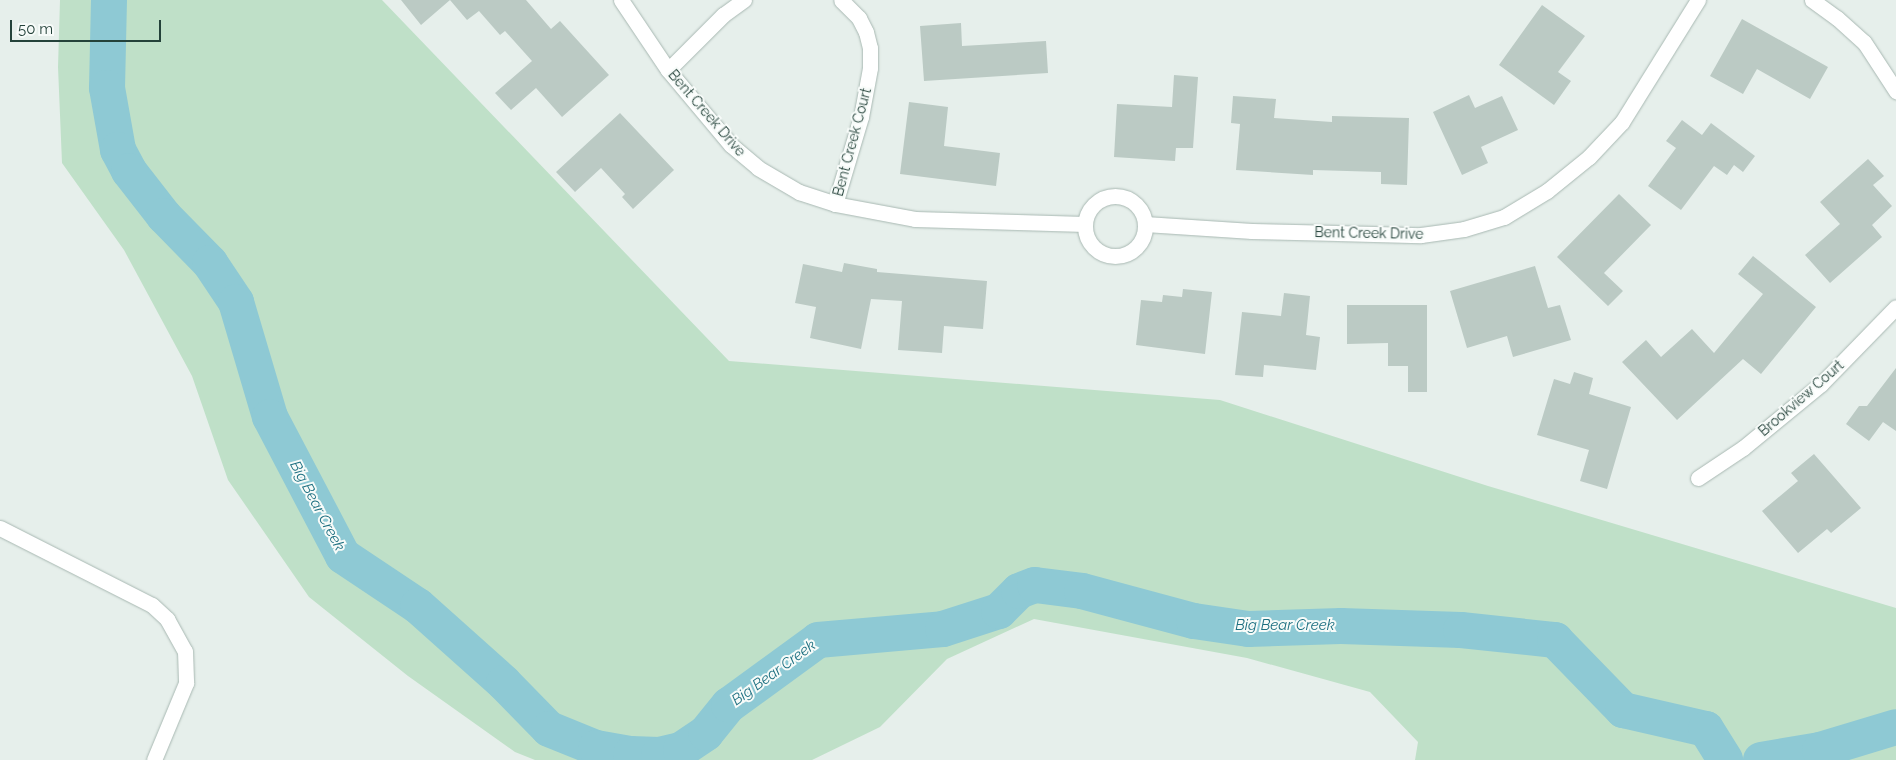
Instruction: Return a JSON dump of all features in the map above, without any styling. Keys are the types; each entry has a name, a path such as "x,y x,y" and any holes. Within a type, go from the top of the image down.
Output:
{"street":[{"name":"Bent Creek Drive","path":"621,0 668,70 731,145 758,168 799,192 835,204 915,220 1085,224"},
{"path":"668,70 722,15 744,0"},
{"name":"Bent Creek Court","path":"835,204 861,117 870,68 870,48 866,32 859,18 841,0"},
{"name":"Bent Creek Drive","path":"1145,224 1252,231 1422,235 1464,229 1504,216 1547,191 1589,158 1622,122 1698,0"},
{"path":"1812,0 1837,18 1864,42 1896,90"},
{"path":"1114,196 1128,199 1137,205 1145,224 1141,241 1134,249 1115,255 1099,251 1091,244 1085,224 1089,211 1095,203 1104,198 1114,196"},
{"name":"Brookview Court","path":"1698,478 1744,448 1821,384 1896,307"},
{"path":"0,528 152,605 167,619 185,651 186,683 154,760"}],"green space":[{"path":"60,0 382,0 729,361 1220,400 1488,486 1896,608 1896,760 1415,760 1418,742 1370,692 1247,658 1034,619 947,659 880,727 812,760 535,760 515,752 408,676 309,597 228,480 192,376 124,250 62,163 58,67"}],"building":[{"path":"401,0 450,0 421,25"},
{"path":"450,0 526,0 551,29 560,21 609,75 562,117 536,88 511,110 495,93 532,61 505,31 500,35 479,11 467,20"},
{"path":"1542,5 1585,36 1558,72 1571,81 1554,105 1499,65"},
{"path":"1742,19 1828,67 1810,99 1757,69 1743,94 1710,76"},
{"path":"961,23 962,46 1046,41 1048,73 924,81 920,26"},
{"path":"1174,75 1198,77 1193,148 1176,148 1175,161 1114,157 1117,104 1172,107"},
{"path":"1469,95 1475,108 1502,96 1518,130 1481,147 1488,163 1462,175 1433,112"},
{"path":"1233,96 1276,99 1274,118 1332,122 1332,116 1409,118 1407,185 1381,184 1381,172 1313,170 1313,175 1236,170 1240,124 1231,123"},
{"path":"909,102 948,107 944,146 1000,153 996,186 900,174"},
{"path":"620,113 674,170 633,209 622,197 625,194 601,168 575,192 556,172"},
{"path":"1682,120 1702,135 1711,123 1755,156 1743,172 1734,165 1727,175 1714,166 1681,210 1648,186 1676,148 1666,141"},
{"path":"1868,159 1884,176 1873,185 1892,206 1872,225 1882,237 1830,283 1805,255 1840,224 1820,202"},
{"path":"1619,194 1651,225 1604,273 1623,291 1608,306 1557,257"},
{"path":"1753,256 1816,307 1761,374 1743,359 1677,420 1622,362 1646,340 1661,357 1692,329 1714,353 1763,294 1738,274"},
{"path":"844,263 877,269 877,272 987,281 983,329 944,326 942,353 898,350 902,301 871,299 861,349 810,338 816,307 795,303 803,264 842,272"},
{"path":"1535,266 1548,308 1560,305 1571,340 1513,357 1507,336 1467,348 1450,291"},
{"path":"1183,289 1212,292 1205,354 1136,345 1141,300 1162,302 1163,295 1182,297"},
{"path":"1284,293 1310,296 1306,335 1320,337 1316,370 1264,365 1263,377 1235,375 1242,312 1281,316"},
{"path":"1347,305 1427,305 1427,392 1408,392 1408,366 1388,366 1388,343 1347,344"},
{"path":"1896,368 1896,431 1883,422 1869,441 1846,424 1859,406 1867,406"},
{"path":"1574,372 1593,378 1589,394 1631,407 1607,489 1580,481 1589,450 1537,435 1554,379 1570,384"},
{"path":"1814,454 1861,508 1831,533 1827,529 1798,553 1762,511 1798,481 1791,473"}],"waterway":[{"name":"Big Bear Creek","path":"109,0 107,88 118,150 129,171 164,216 210,263 236,302 270,417 343,556 418,606 504,683 549,729 596,748 631,754 659,755 681,750 706,733 729,705 818,640 943,629 999,611 1019,591 1035,585 1082,591 1194,621 1248,629 1341,626 1461,630 1555,640 1623,710 1706,729 1725,760"},
{"name":"Big Bear Creek","path":"1761,760 1820,750 1896,727"}]}
